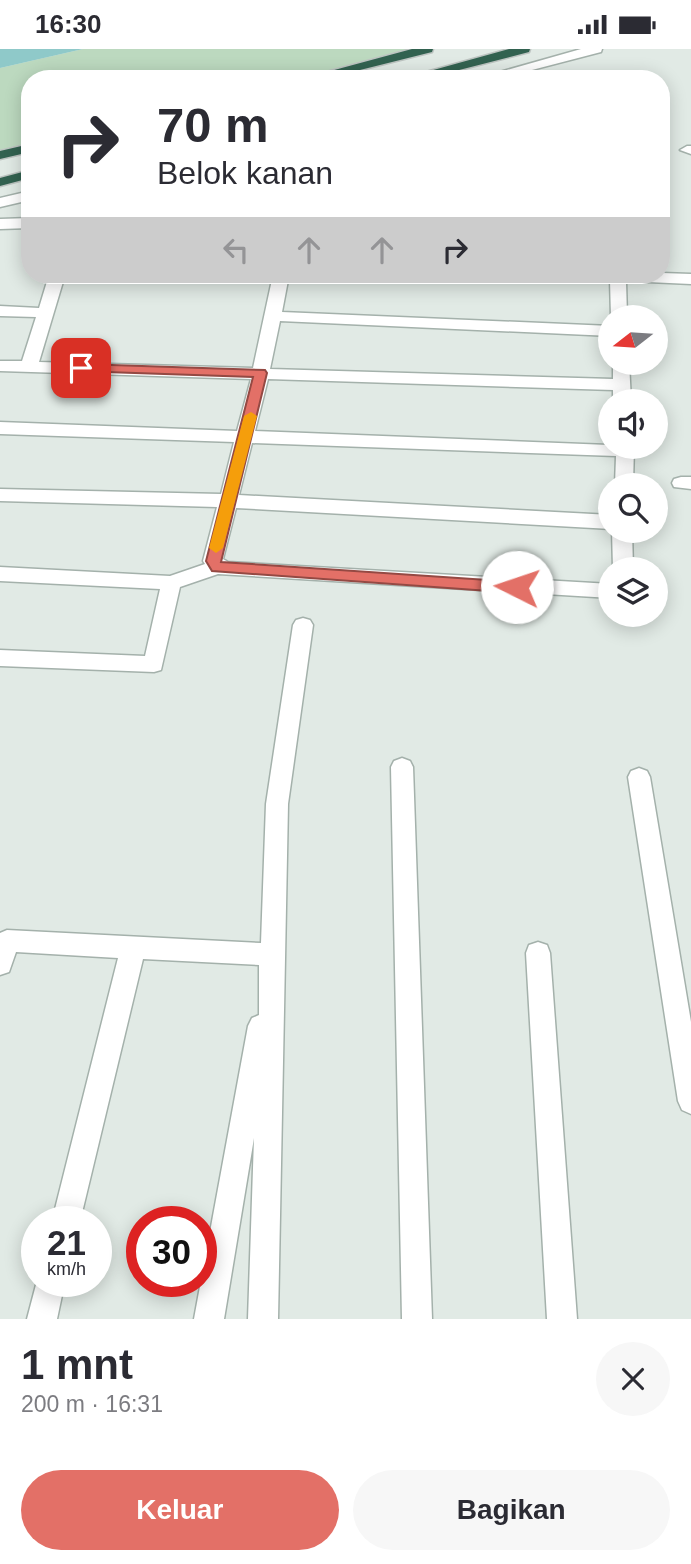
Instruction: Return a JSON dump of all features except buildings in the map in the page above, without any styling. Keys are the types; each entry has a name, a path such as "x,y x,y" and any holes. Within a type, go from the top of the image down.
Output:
{"highway":[{"path":"343,70 427,49"},
{"path":"442,70 524,49"},
{"path":"0,155 21,150"},
{"path":"0,182 21,176"}],"street":[{"path":"516,70 596,49"},
{"path":"0,203 21,197"},
{"path":"0,224 21,223"},
{"path":"670,278 691,279"},
{"path":"29,367 54,284"},
{"path":"217,567 213,561 261,373 279,284"},
{"path":"618,284 619,305"},
{"path":"0,311 45,313"},
{"path":"273,316 598,330"},
{"path":"0,366 261,373 598,392"},
{"path":"0,428 598,447"},
{"path":"0,495 227,501 598,521"},
{"path":"0,574 171,583 217,567 293,574 598,590"},
{"path":"0,658 154,664 171,583"},
{"path":"263,1319 277,804 303,625"},
{"path":"402,767 417,1319"},
{"path":"639,777 691,1101"},
{"path":"0,964 7,941 273,955"},
{"path":"70,1206 133,948"},
{"path":"538,953 562,1319"},
{"path":"209,1319 273,955"},
{"path":"42,1319 47,1297"}],"green space":[{"path":"83,49 427,49 343,70 21,70 21,150 0,155 0,68"}],"water":[{"path":"0,49 83,49 0,68"}],"slow traffic":[{"path":"216,548 251,416"}],"route":[{"path":"81,368 261,373 213,561 217,567 517,587"}]}
